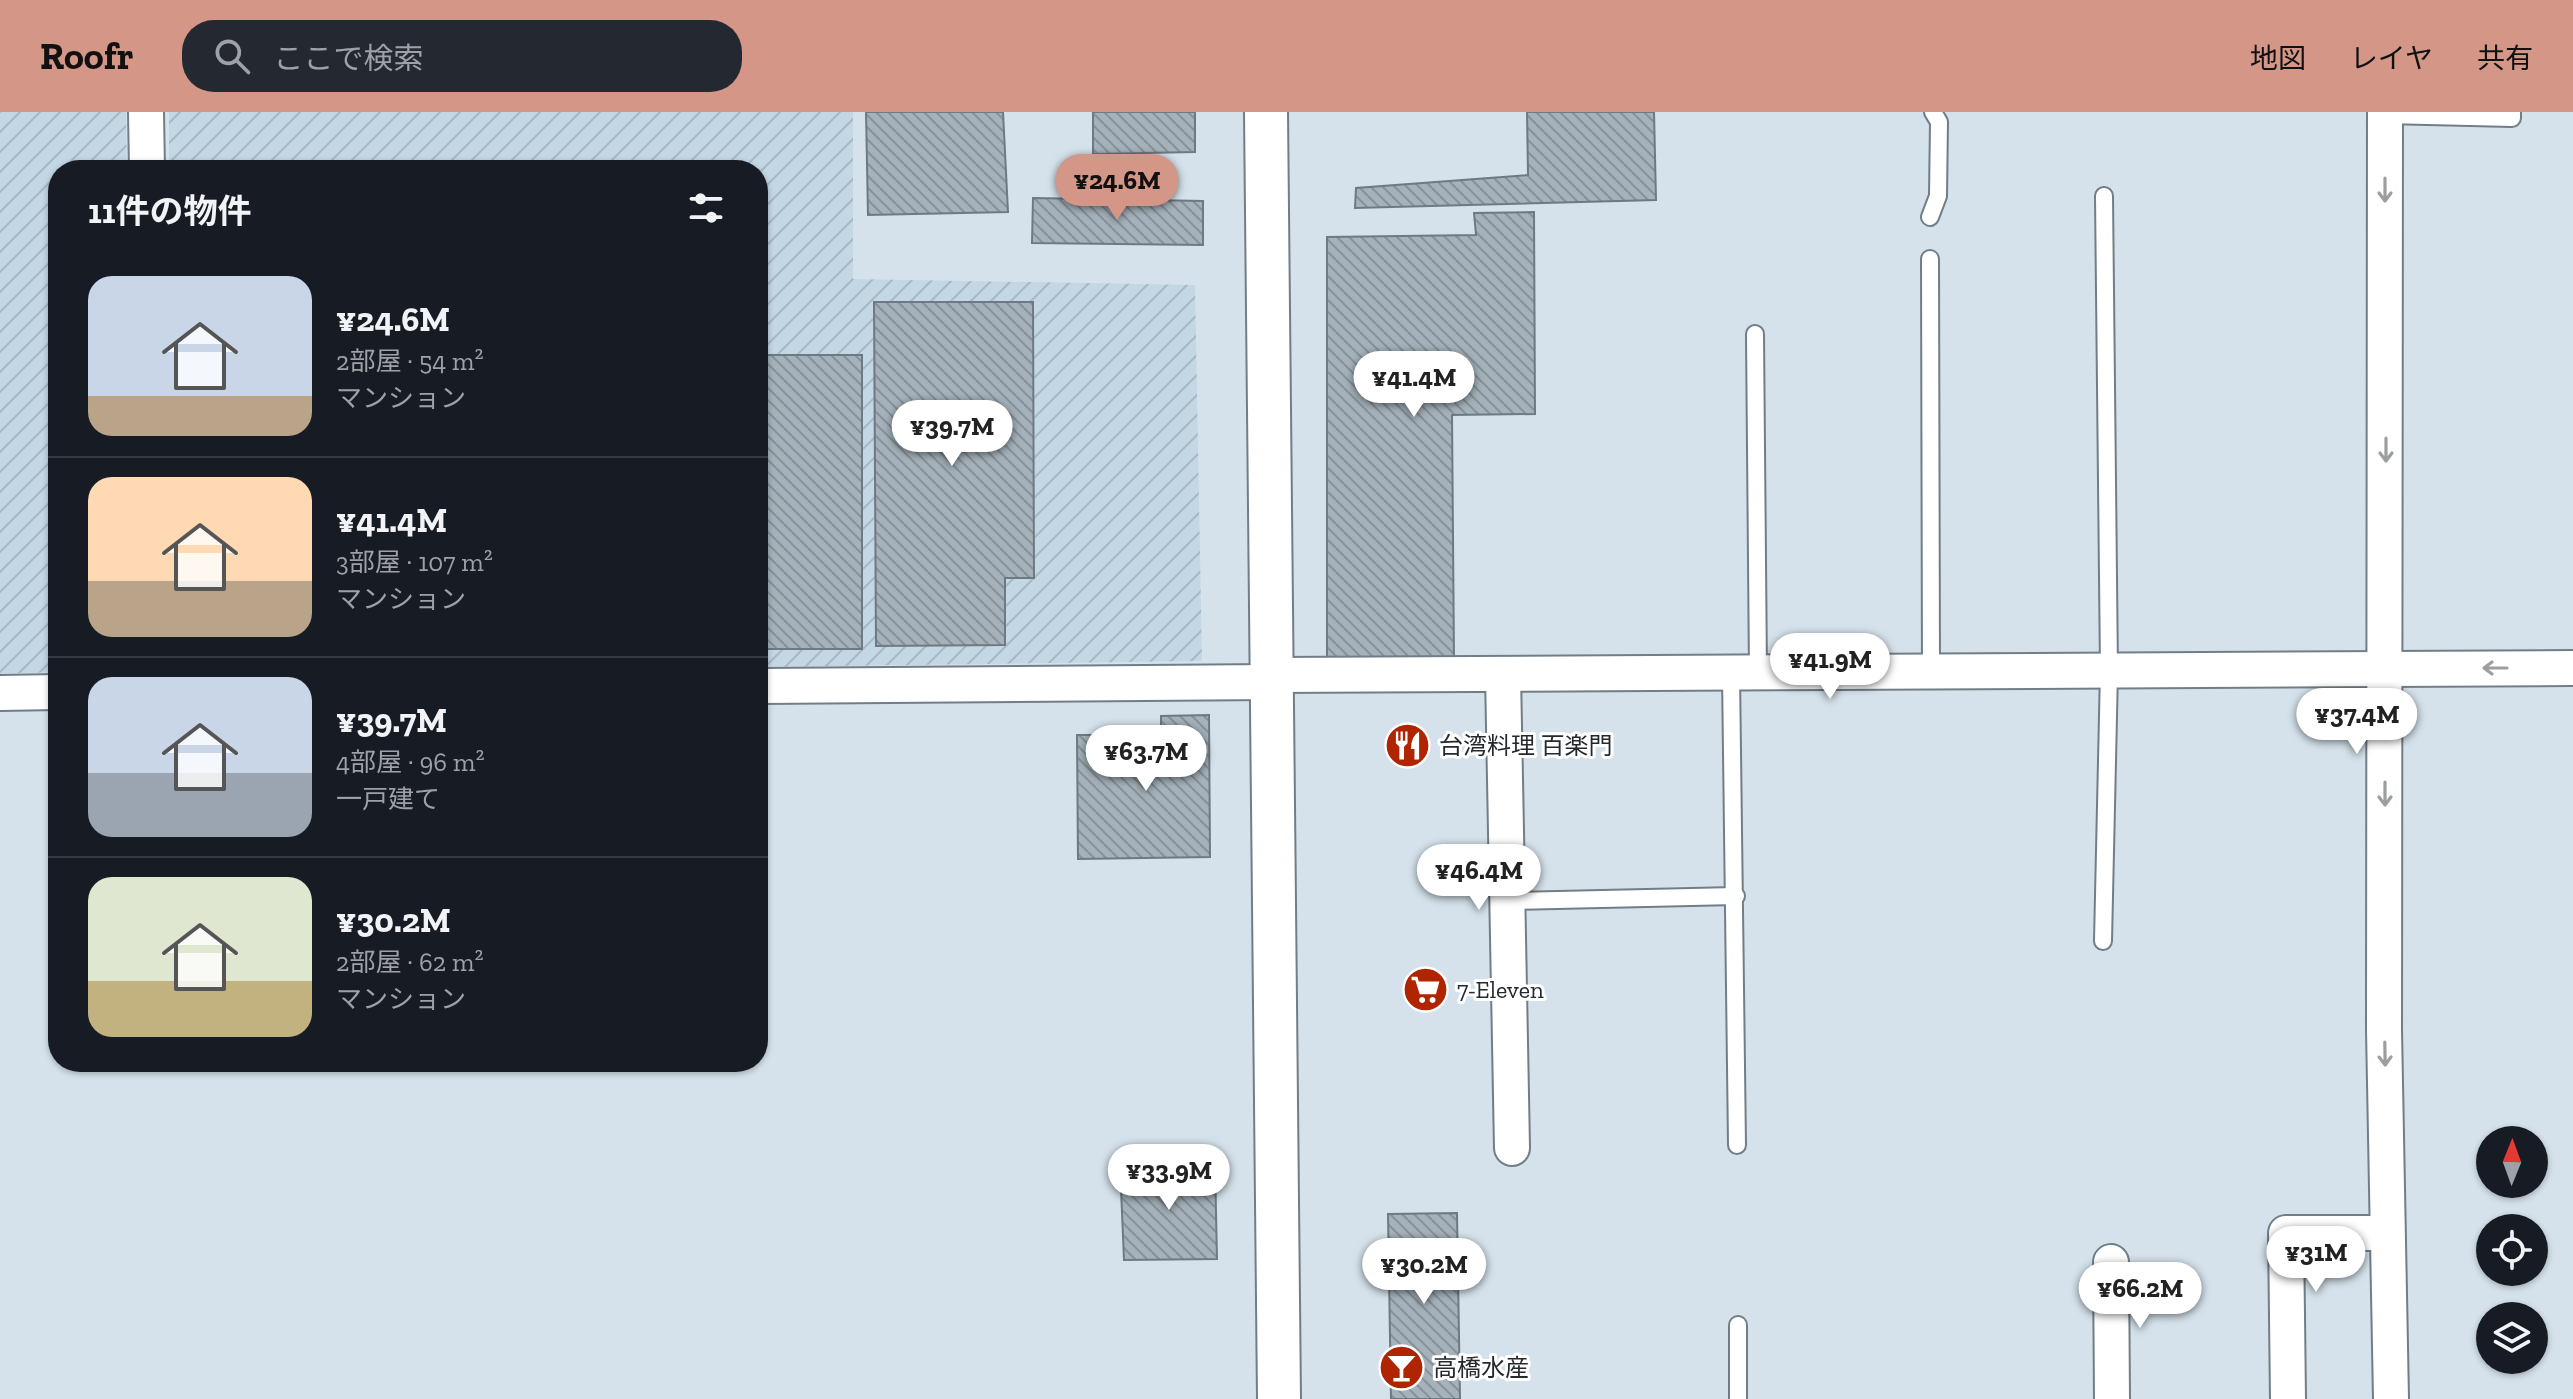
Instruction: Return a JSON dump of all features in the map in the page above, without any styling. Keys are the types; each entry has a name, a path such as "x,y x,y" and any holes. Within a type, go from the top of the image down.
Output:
{"street":[{"path":"146,112 147,160"},
{"path":"1266,112 1279,1399"},
{"path":"2385,113 2387,1233 2391,1399"},
{"path":"768,686 1503,674 2573,668"},
{"path":"1503,674 1512,1148"},
{"path":"0,693 48,692"},
{"path":"2288,1399 2286,1233 2387,1233"},
{"path":"2111,1262 2112,1399"}],"lane":[{"path":"1930,217 1938,196 1939,122 1933,112"},
{"path":"2385,113 2512,118 2512,112"},
{"path":"2103,941 2109,671 2104,196"},
{"path":"1930,259 1931,671"},
{"path":"1737,1145 1736,896 1755,334"},
{"path":"1508,901 1736,896"},
{"path":"1738,1325 1738,1399"}],"shaded area":[{"path":"0,112 126,112 127,160 48,160 48,672 0,674"},
{"path":"169,112 853,112 853,279 1195,285 1202,661 768,667 768,160 169,160"}],"building":[{"path":"866,112 1003,112 1008,212 868,215"},
{"path":"1093,112 1195,112 1195,152 1093,154"},
{"path":"1527,112 1654,112 1656,200 1355,208 1356,188 1528,175"},
{"path":"1033,198 1203,201 1203,245 1032,243"},
{"path":"1534,212 1535,414 1452,415 1454,660 1327,666 1327,237 1476,235 1474,213"},
{"path":"874,302 1033,302 1034,578 1005,578 1005,645 876,646"},
{"path":"768,355 862,355 862,649 768,649"},
{"path":"1209,715 1210,857 1078,859 1077,735 1161,735 1161,716"},
{"path":"1215,1164 1217,1259 1124,1260 1120,1165"},
{"path":"1457,1213 1460,1399 1391,1399 1388,1214"}],"place":[{"name":"台湾料理 百楽門","path":"1408,746"},
{"name":"7-Eleven","path":"1426,990"},
{"name":"高橋水産","path":"1402,1368"}]}
